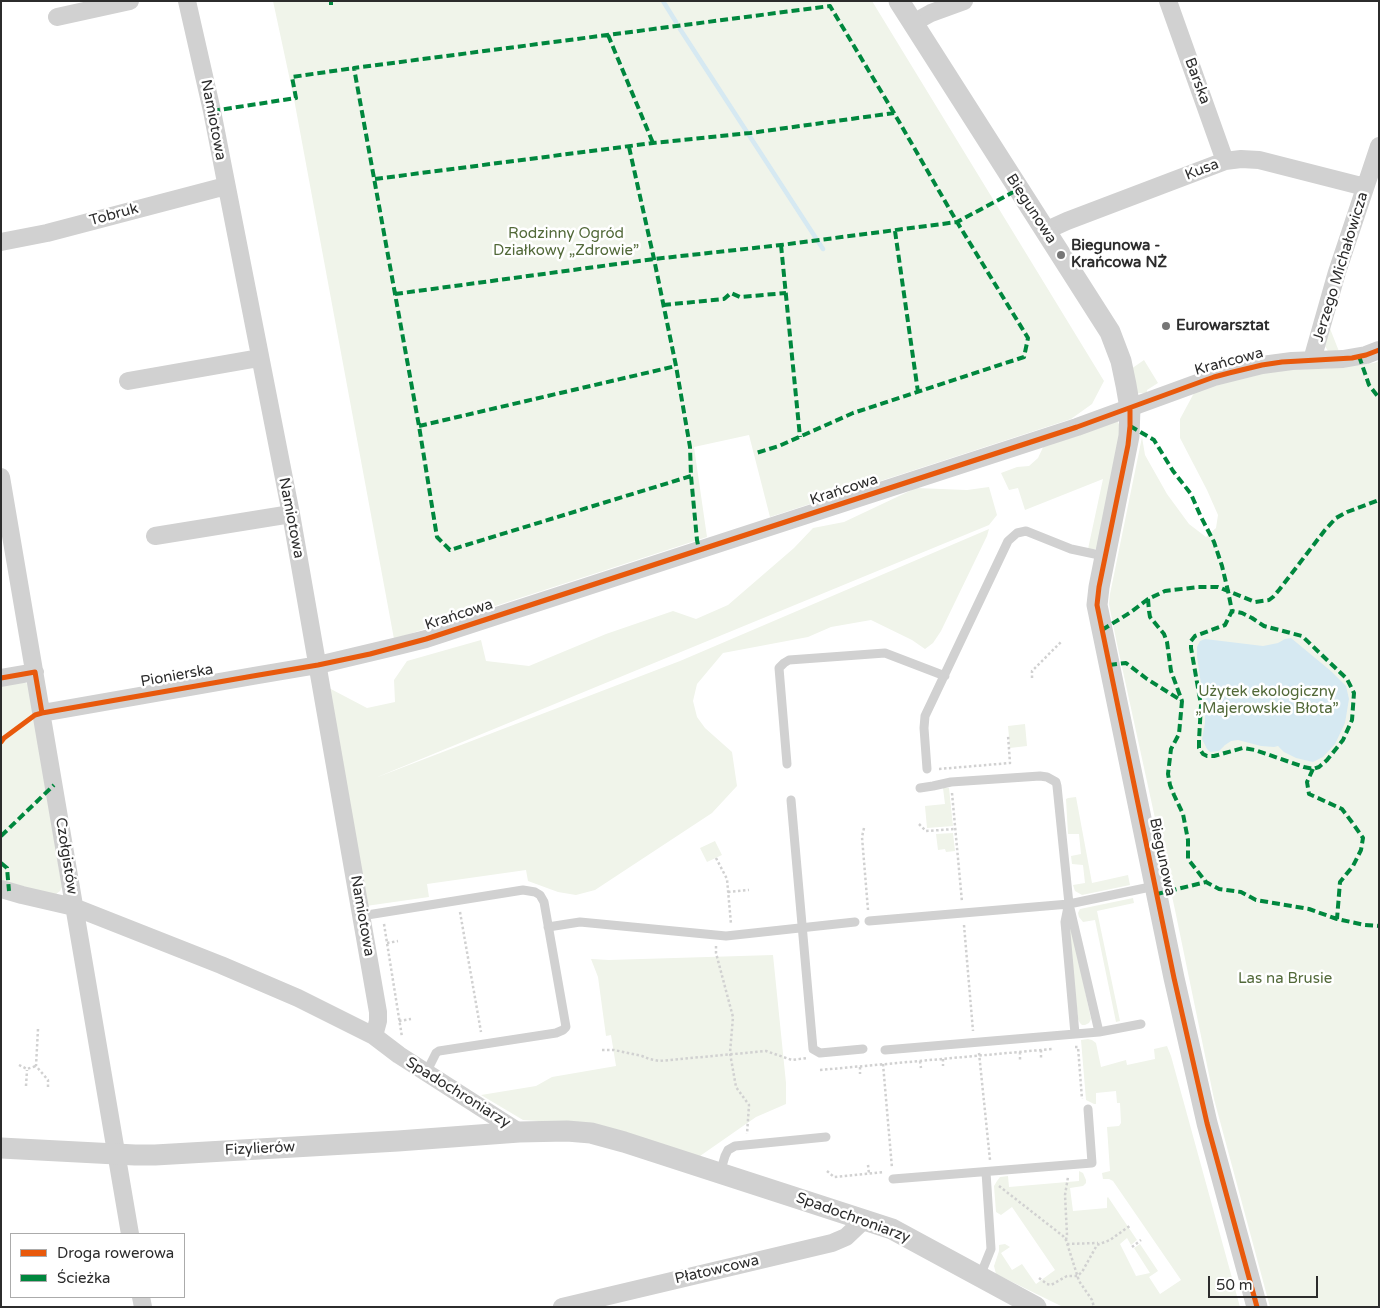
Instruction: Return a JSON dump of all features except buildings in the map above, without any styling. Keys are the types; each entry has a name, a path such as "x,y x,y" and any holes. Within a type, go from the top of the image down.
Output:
{"street":[{"path":"57,17 130,1"},
{"name":"Namiotowa","path":"187,1 212,111 291,514 378,1012 374,1036"},
{"name":"Biegunowa","path":"899,1 1110,332 1123,370 1130,408 1128,445 1105,556 1097,606 1155,886 1207,1123 1257,1307"},
{"path":"913,23 964,1"},
{"name":"Barska","path":"1168,1 1225,161"},
{"name":"Jerzego Michałowicza","path":"1312,360 1379,146"},
{"name":"Kusa","path":"1045,231 1225,161 1241,159 1259,160 1366,187"},
{"name":"Tobruk","path":"1,242 47,233 226,186"},
{"name":"Krańcowa","path":"318,665 370,654 435,636 1058,433 1229,373 1273,363 1352,358 1379,350"},
{"path":"128,381 259,358"},
{"name":"Czołgistów","path":"1,477 130,1233"},
{"path":"155,536 291,514"},
{"name":"Pionierska","path":"42,713 318,665"},
{"path":"1,678 35,672"},
{"name":"Spadochroniarzy","path":"1,889 74,907 221,965 298,998 374,1036 398,1056 519,1132 567,1131 591,1133 892,1229 1036,1307"},
{"name":"Fizylierów","path":"1,1148 155,1154 519,1132"},
{"name":"Płatowcowa","path":"562,1307 832,1243 846,1237 864,1220"}],"lane":[{"path":"927,769 925,716 1008,541 1016,533 1026,531 1071,549 1105,556"},
{"path":"787,764 779,668 789,660 885,653 945,676"},
{"path":"920,788 951,782 1040,776 1056,782 1069,904 1100,1032"},
{"path":"791,800 813,1049 820,1054 862,1049"},
{"path":"869,921 1069,904 1155,886"},
{"path":"361,916 523,890 535,892 540,895 544,902 566,1027 564,1030 556,1033 439,1051 436,1053 426,1073"},
{"path":"1069,904 1065,922 1075,1034"},
{"path":"548,927 580,922 732,936 855,922"},
{"path":"885,1050 1100,1032 1141,1024"},
{"path":"893,1175 987,1173 1092,1162 1088,1109"},
{"path":"720,1173 724,1156 728,1150 735,1146 826,1137"},
{"path":"980,1276 992,1249 987,1173"}],"path":[{"path":"1032,678 1032,671 1061,642"},
{"path":"927,769 1010,763 1008,735"},
{"path":"951,782 973,1035 980,1056 987,1173 1066,1240"},
{"path":"919,824 926,831 955,829"},
{"path":"864,828 862,837 869,921"},
{"path":"716,858 727,878 732,936"},
{"path":"728,892 750,890"},
{"path":"458,901 482,1044"},
{"path":"382,912 403,1042"},
{"path":"717,935 716,953 733,1016 731,1055 737,1090 749,1105 748,1145"},
{"path":"387,942 398,941"},
{"path":"399,1021 411,1019"},
{"path":"38,1028 36,1066 48,1080 48,1088"},
{"path":"1068,1048 1078,1047 1083,1105 1088,1109"},
{"path":"820,1070 1059,1048"},
{"path":"602,1050 614,1050 659,1061 766,1051 792,1060 809,1058 820,1054"},
{"path":"1041,1050 1041,1058"},
{"path":"1020,1052 1020,1060"},
{"path":"943,1059 944,1066"},
{"path":"920,1061 921,1068"},
{"path":"827,1171 834,1177 869,1174 893,1175 883,1064"},
{"path":"19,1065 27,1069 36,1066"},
{"path":"860,1067 860,1074"},
{"path":"26,1086 27,1069"},
{"path":"868,1165 869,1174"},
{"path":"1067,1165 1068,1182 1065,1195 1066,1240 1077,1276 1092,1300 1094,1307"},
{"path":"1067,1244 1100,1243 1110,1240 1131,1226"},
{"path":"1132,1247 1141,1240"},
{"path":"1039,1278 1051,1285 1066,1276 1077,1276 1082,1272 1100,1243"}],"green space":[{"name":"Rodzinny Ogród Działkowy „Zdrowie”","path":"273,1 872,1 1104,381 1092,404 1071,419 770,517 749,435 694,447 707,537 394,639 294,99"},
{"path":"1329,326 1340,354 1328,351 1325,346"},
{"path":"1144,360 1158,383 1147,390 1147,393 1137,393 1131,369"},
{"name":"Las na Brusie","path":"1379,361 1379,1307 1270,1307 1214,1099 1117,644 1109,604 1110,594 1142,437 1145,455 1167,494 1189,524 1206,537 1216,528 1218,515 1180,438 1180,419 1194,393 1252,373 1288,369 1323,369"},
{"path":"1117,421 1121,427 1099,548 1091,550 1088,549 1103,479 1025,510 1018,488 1009,490 1001,473 1017,467 1029,466 1038,458 1045,443"},
{"path":"989,487 997,515 989,525 375,778 680,661 989,529 941,631 933,643 925,649 912,640 871,620 831,627 808,637 723,653 697,684 693,701 697,717 705,728 732,752 737,786 712,813 595,890 576,895 558,892 528,881 526,870 427,884 429,897 366,906 327,687 367,708 395,702 394,680 407,661 481,640 486,661 529,666 606,634 673,611 696,619 728,605 794,548 813,528 844,522 916,488 967,490"},
{"path":"24,682 28,684 62,887 56,894 49,895 1,881 1,685"},
{"path":"1025,724 1027,746 1010,748 1008,726"},
{"path":"943,788 949,788 953,826 927,828 925,806 945,804"},
{"path":"1076,797 1092,883 1128,875 1130,885 1082,895 1075,891 1073,885 1085,883 1083,865 1072,864 1071,856 1081,854 1079,834 1068,834 1066,799"},
{"path":"953,833 955,851 946,852 945,849 938,850 936,834"},
{"path":"715,841 722,855 707,862 700,848"},
{"path":"1133,898 1134,903 1097,911 1120,1021 1116,1022 1095,920 1083,922 1078,913 1080,909"},
{"path":"1071,925 1091,1019 1085,1025 1082,1025 1078,1019 1069,928"},
{"path":"773,955 786,1083 786,1104 756,1117 700,1156 538,1121 523,1120 481,1095 536,1086 552,1077 616,1066 611,1035 606,1036 598,977 591,959"},
{"path":"1088,1039 1096,1043 1101,1067 1126,1060 1127,1065 1155,1059 1154,1049 1167,1046 1240,1307 1063,1307 996,1274 994,1266 999,1245 1005,1244 1010,1247 1001,1253 1012,1270 1022,1264 1036,1284 1055,1270 1012,1207 1001,1215 996,1212 994,1186 1000,1177 1008,1176 1009,1187 1079,1181 1079,1171 1083,1173 1086,1183 1083,1186 1070,1188 1073,1211 1107,1208 1108,1197 1137,1240 1131,1245 1127,1238 1120,1244 1136,1276 1150,1273 1134,1248 1140,1244 1158,1271 1149,1277 1160,1294 1181,1280 1113,1181 1103,1179 1102,1173 1110,1171 1107,1127 1119,1126 1121,1123 1120,1103 1117,1103 1116,1091 1096,1093 1096,1104 1086,1100 1081,1040"}],"shaded area":[{"path":"1291,638 1346,686 1349,699 1345,723 1335,744 1323,757 1313,762 1296,758 1284,752 1278,746 1261,746 1238,740 1231,741 1219,751 1210,752 1202,739 1205,712 1197,656 1197,647 1200,641 1205,639 1263,646"}],"waterway":[{"path":"663,1 676,22"},
{"path":"680,29 823,249"}],"marked path":[{"path":"691,476 450,550 437,537 419,426 354,68 830,6 957,222 1028,338 1024,357 853,413 779,446 756,453"},
{"path":"608,35 653,143"},
{"path":"212,111 296,98 292,77 354,68"},
{"path":"375,179 653,143 750,133 894,113"},
{"path":"629,147 676,366 690,447 691,476 699,550"},
{"path":"395,294 654,259 957,222 1019,189"},
{"path":"895,231 918,392"},
{"path":"781,245 800,437"},
{"path":"663,305 724,299 731,293 740,297 786,293"},
{"path":"1359,356 1369,385 1379,398"},
{"path":"419,426 676,366"},
{"path":"1130,426 1154,440 1173,471 1191,494 1214,542 1228,591 1232,611 1225,625 1195,636 1191,641 1201,705 1199,748 1207,756 1214,756 1243,748 1255,750 1304,767 1313,769 1319,767 1343,740 1352,720 1354,693 1347,679 1302,636 1264,626 1242,613 1232,611"},
{"path":"1102,630 1148,599 1165,591 1198,587 1218,587 1255,602 1269,600 1336,518 1379,500"},
{"path":"1148,599 1150,617 1164,634 1167,642 1171,671 1182,701"},
{"path":"1109,665 1126,663 1182,701 1179,734 1171,749 1168,774 1170,785 1183,814 1188,840 1188,859 1206,882 1219,889 1241,892 1256,900 1309,909 1337,919 1379,926"},
{"path":"1313,769 1307,782 1309,794 1342,809 1363,838 1361,850 1353,866 1340,882 1337,919"},
{"path":"1,836 54,785"},
{"path":"1,863 7,868 9,891"},
{"path":"1157,894 1206,882"}],"cycle path":[{"path":"1,742 35,715 42,713 318,665 426,639 1077,427 1214,377 1262,365 1352,358 1379,350"},
{"path":"1130,408 1128,445 1097,605 1174,978 1207,1123 1257,1307"},
{"path":"1,678 35,672 42,713"}],"place":[{"name":"Biegunowa - Krańcowa NŻ","path":"1061,255"},
{"name":"Eurowarsztat","path":"1166,326"}],"park label":[{"name":"Użytek ekologiczny „Majerowskie Błota”","path":"1267,700"}]}
